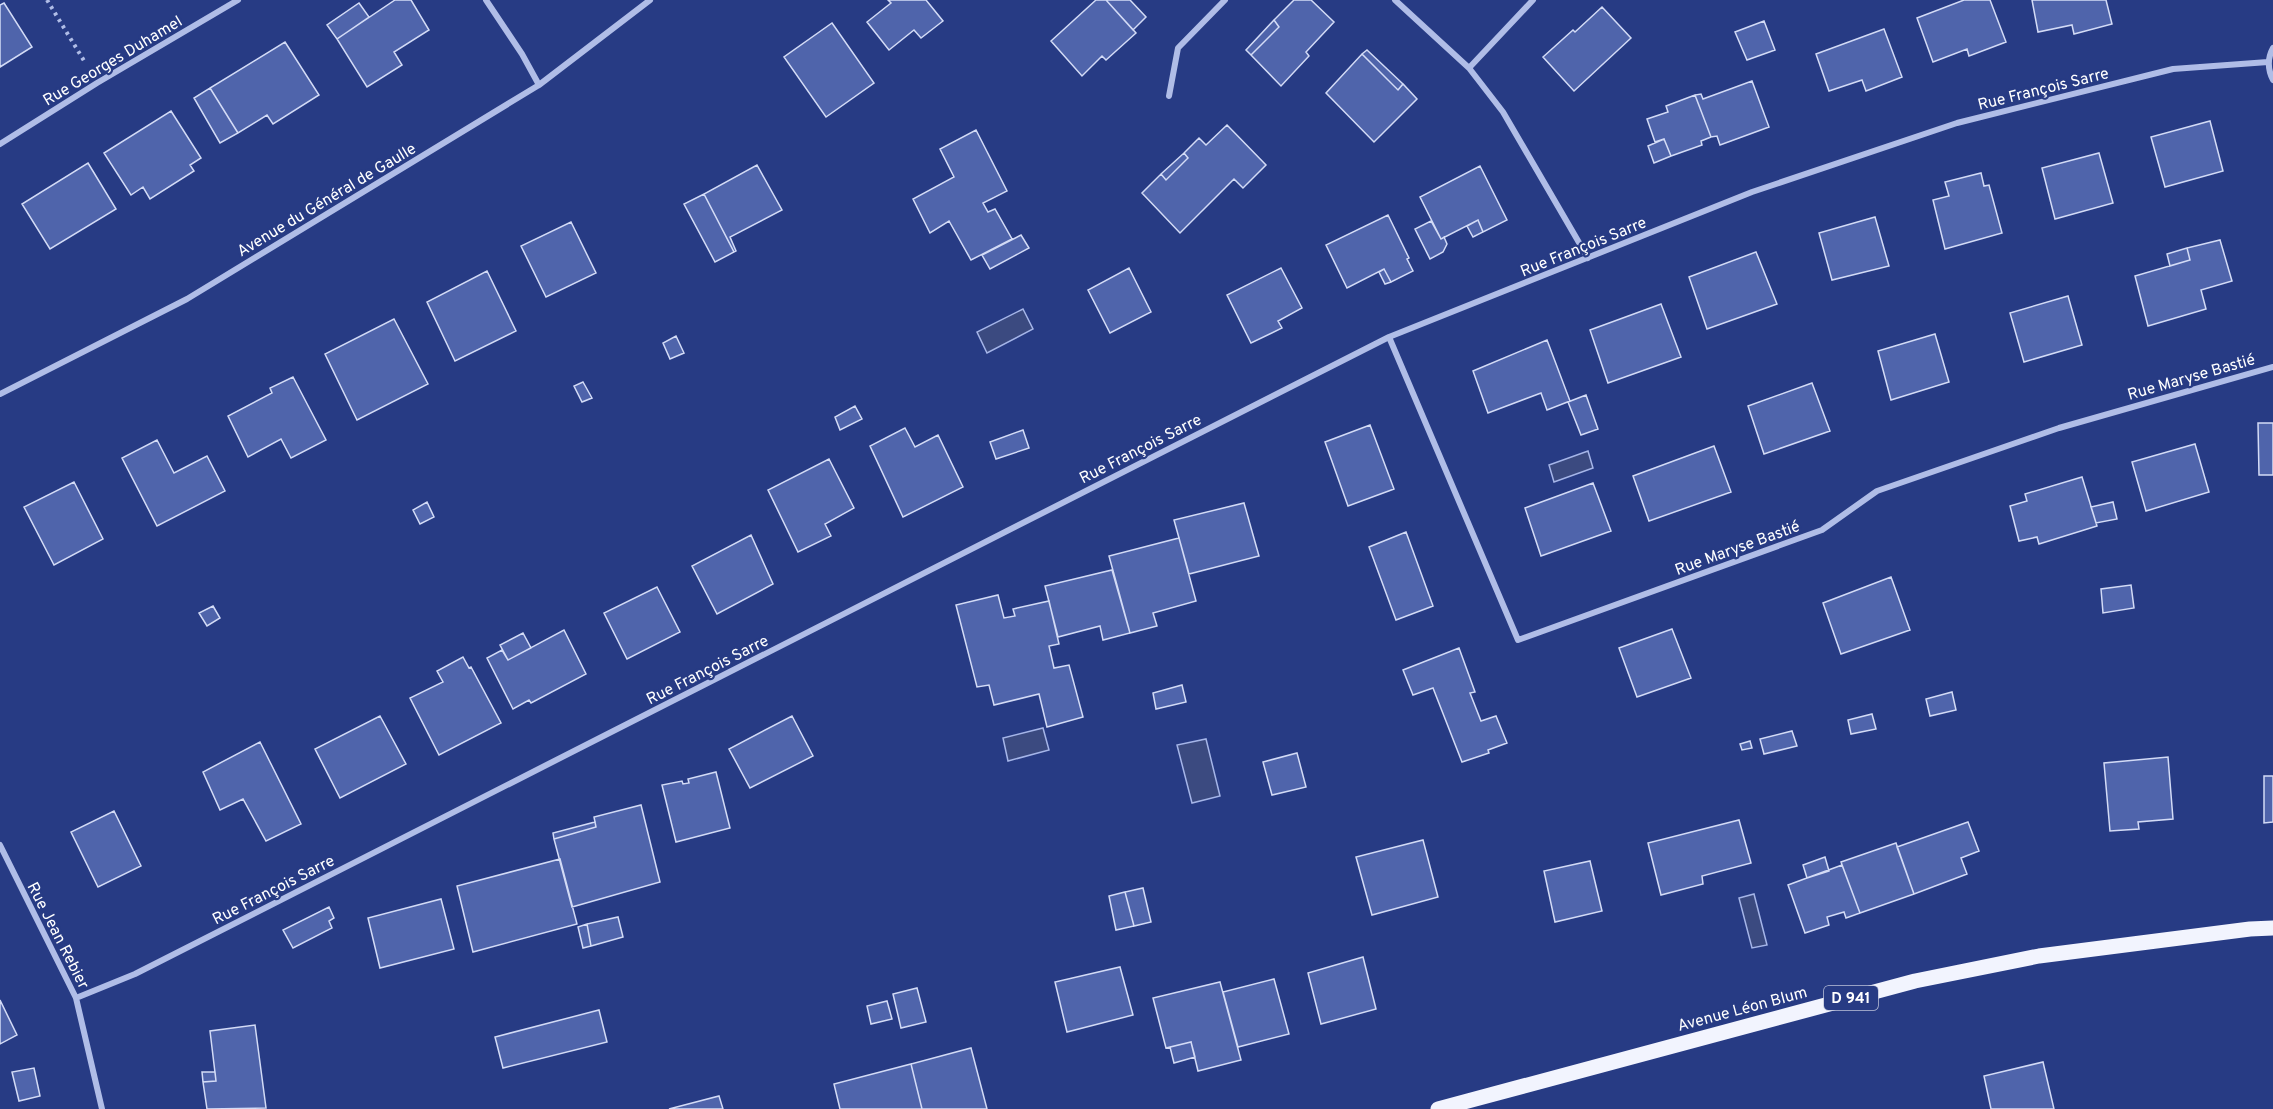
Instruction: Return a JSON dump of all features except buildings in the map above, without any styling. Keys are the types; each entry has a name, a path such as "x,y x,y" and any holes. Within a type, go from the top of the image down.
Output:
{"main road":[{"name":"Avenue Léon Blum","path":"1438,1109 1915,981 2039,956 2273,928"}],"street":[{"name":"Rue Georges Duhamel","path":"0,144 97,83 238,0"},
{"path":"486,0 522,54 539,85"},
{"name":"Avenue du Général de Gaulle","path":"0,394 187,299 539,85 651,0"},
{"path":"1169,96 1178,48 1225,0"},
{"path":"1395,0 1469,68 1503,112 1588,258"},
{"path":"1469,68 1533,0"},
{"path":"2273,48 2268,62 2273,80"},
{"name":"Rue François Sarre","path":"76,998 135,974 1389,337 1752,192 1957,123 2173,69 2268,62"},
{"name":"Rue Maryse Bastié","path":"1389,337 1518,640 1822,530 1877,491 2059,428 2273,367"},
{"name":"Rue Jean Rebier","path":"0,845 76,998 102,1109"}],"path":[{"path":"47,0 97,83"}],"water":[{"path":"1023,309 1033,329 987,353 977,332"},
{"path":"1588,451 1593,468 1554,482 1549,465"},
{"path":"1043,728 1049,750 1008,761 1003,738"},
{"path":"1206,739 1220,796 1192,803 1177,745"},
{"path":"1754,894 1767,945 1752,948 1739,898"}]}
